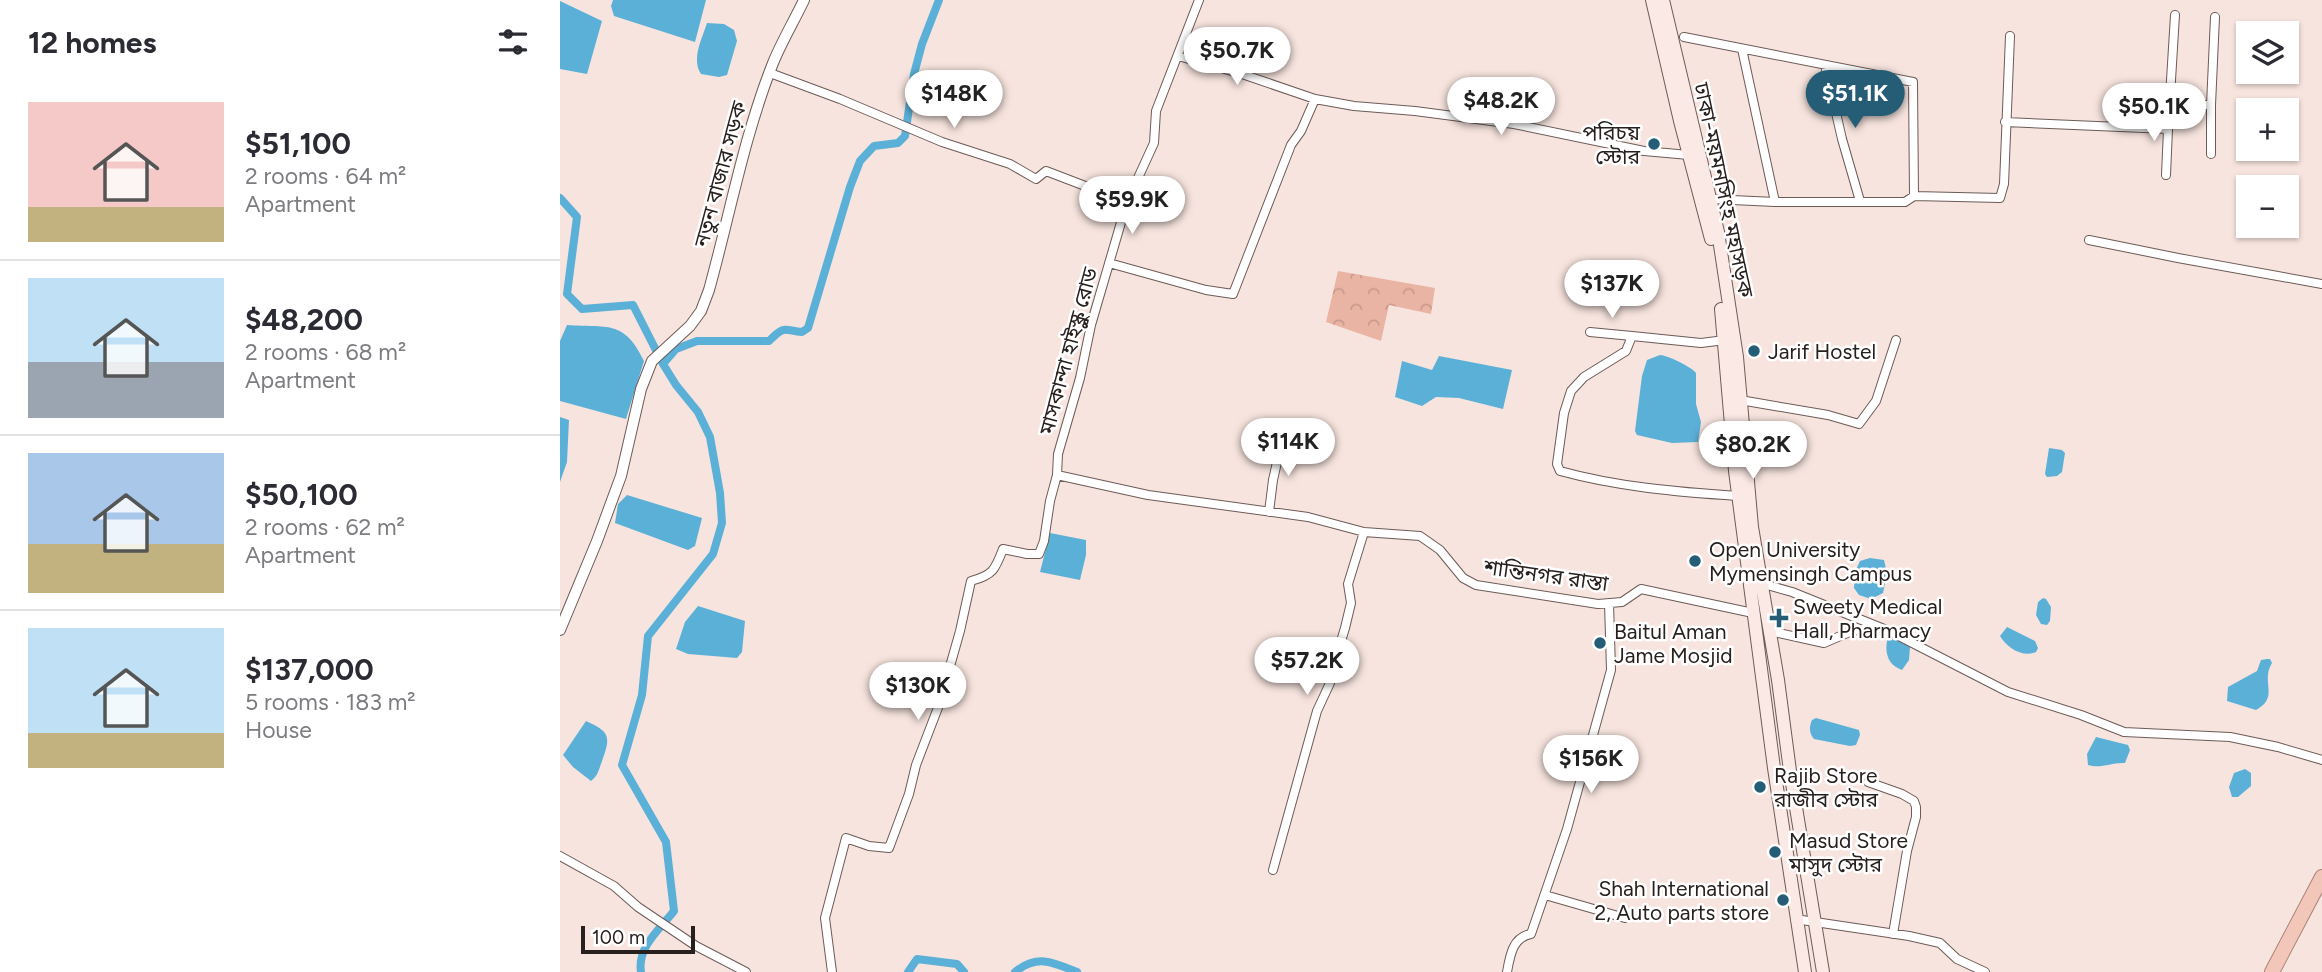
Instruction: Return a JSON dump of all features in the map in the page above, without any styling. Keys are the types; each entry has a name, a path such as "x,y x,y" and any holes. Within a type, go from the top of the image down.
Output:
{"highway":[{"path":"2272,972 2322,877"}],"main road":[{"name":"ঢাকা-ময়মনসিংহ মহাসড়ক","path":"1652,0 1712,242 1725,340 1738,496 1805,972"},
{"name":"ঢাকা-ময়মনসিংহ মহাসড়ক","path":"1663,0 1711,199 1737,357 1752,527 1760,583 1823,972"}],"street":[{"name":"নতুন বাজার সড়ক","path":"560,630 621,476 639,399 652,361 690,326 701,311 709,290 747,139 770,73 804,0"},
{"name":"মাসকান্দা হাইস্কুল রোড","path":"832,972 825,918 846,838 869,846 889,848 939,705 971,581 985,577 995,570 1003,549 1039,554 1044,541 1057,475 1058,454 1127,202 1154,143 1156,111 1199,0"},
{"path":"2166,175 2175,15"},
{"path":"2211,154 2215,17"},
{"path":"1711,199 1905,202 1914,196 2000,198 2004,184 2010,36"},
{"path":"1684,37 1913,82 1914,196"},
{"path":"1742,49 1775,202"},
{"path":"1178,56 1315,99 1514,124 1644,151 1689,155"},
{"path":"1825,65 1860,201"},
{"path":"770,73 942,142 1010,164 1036,178 1046,171 1127,202"},
{"path":"1110,263 1206,290 1233,294 1291,145 1301,131 1315,99"},
{"path":"2169,105 2211,105"},
{"path":"2006,122 2168,130"},
{"path":"2089,240 2322,284"},
{"path":"1590,332 1701,343 1725,340"},
{"path":"1632,336 1626,351 1584,377 1570,391 1557,464 1560,471 1658,490 1738,496"},
{"path":"1740,400 1828,415 1859,424 1876,401 1896,340"},
{"path":"1269,512 1282,440"},
{"name":"শান্তিনগর রাস্তা","path":"1057,475 1148,495 1308,517 1364,532 1420,536 1440,550 1463,578 1476,585 1598,604 1622,602 1641,589 1754,613"},
{"path":"1273,870 1317,711 1330,683 1351,603 1348,584 1364,532"},
{"path":"1760,583 1793,592 1877,626 2008,692 2124,732 2230,737 2322,760"},
{"path":"1507,972 1516,942 1522,936 1531,934 1545,895 1567,829 1611,670 1609,603"},
{"path":"1769,631 1824,643 1852,631 1877,626"},
{"path":"1868,782 1902,794 1914,801 1916,807 1893,933"},
{"path":"560,856 614,886 696,946 746,972"},
{"path":"1545,895 1625,918"},
{"path":"1796,919 1893,933 1940,943 1957,959 1985,972"}],"green space":[{"path":"1338,271 1435,288 1431,314 1389,305 1381,341 1326,322"}],"water":[{"path":"613,0 706,0 695,42 614,16 611,6"},
{"path":"560,1 602,21 587,74 560,69"},
{"path":"707,23 724,24 734,30 737,41 727,75 719,77 701,74 698,68 698,49"},
{"path":"567,325 613,328 629,338 637,348 644,361 626,419 560,401 560,341"},
{"path":"1660,355 1679,362 1696,373 1696,404 1701,422 1698,442 1672,443 1637,435 1635,431 1642,376 1647,360"},
{"path":"1439,356 1512,370 1503,409 1459,398 1436,397 1422,406 1395,397 1402,361 1432,370"},
{"path":"560,417 569,420 567,462 560,482"},
{"path":"2049,448 2065,453 2062,472 2057,476 2047,477 2045,474"},
{"path":"627,495 702,518 695,546 688,550 615,523 618,504"},
{"path":"1050,533 1086,540 1086,555 1080,580 1040,572"},
{"path":"1870,558 1884,560 1887,573 1883,593 1871,599 1859,595 1854,588 1855,572 1860,561"},
{"path":"2043,598 2051,607 2047,625 2041,624 2036,615 2038,602"},
{"path":"698,606 745,621 742,652 737,658 688,654 676,649 685,622"},
{"path":"2007,627 2035,641 2038,648 2036,652 2021,653 2007,644 2000,636"},
{"path":"1888,637 1906,642 1910,647 1909,660 1902,670 1893,665 1888,657 1887,642"},
{"path":"2270,659 2272,663 2268,677 2268,694 2263,705 2256,710 2227,701 2228,687 2257,671 2261,660"},
{"path":"1816,718 1859,730 1856,745 1814,739 1810,728 1812,720"},
{"path":"586,721 600,728 607,740 599,770 591,781 563,755"},
{"path":"2096,737 2128,745 2130,750 2125,763 2088,765 2087,754"},
{"path":"2245,769 2251,773 2251,786 2238,797 2232,797 2229,787 2234,773"}],"waterway":[{"path":"663,364 676,349 697,341 769,341 781,331 802,332 808,328 860,161 874,146 898,143 905,136 914,74 939,0"},
{"path":"560,198 577,217 567,294 582,309 633,305 663,364 698,412 710,437 720,493 722,523 713,554 648,636 642,695 622,765 666,842 674,911 646,946 642,954 641,972"},
{"path":"908,972 917,959 957,964 964,972"},
{"path":"1015,972 1038,961 1053,963 1077,972"}],"place":[{"name":"পরিচয় স্টোর","path":"1654,144"},
{"name":"Jarif Hostel","path":"1754,351"},
{"name":"Open University Mymensingh Campus","path":"1695,561"},
{"name":"Sweety Medical Hall, Pharmacy","path":"1779,618"},
{"name":"Baitul Aman Jame Mosjid","path":"1600,643"},
{"name":"Rajib Store রাজীব স্টোর","path":"1760,787"},
{"name":"Masud Store মাসুদ স্টোর","path":"1775,852"},
{"name":"Shah International 2, Auto parts store","path":"1783,900"}]}
